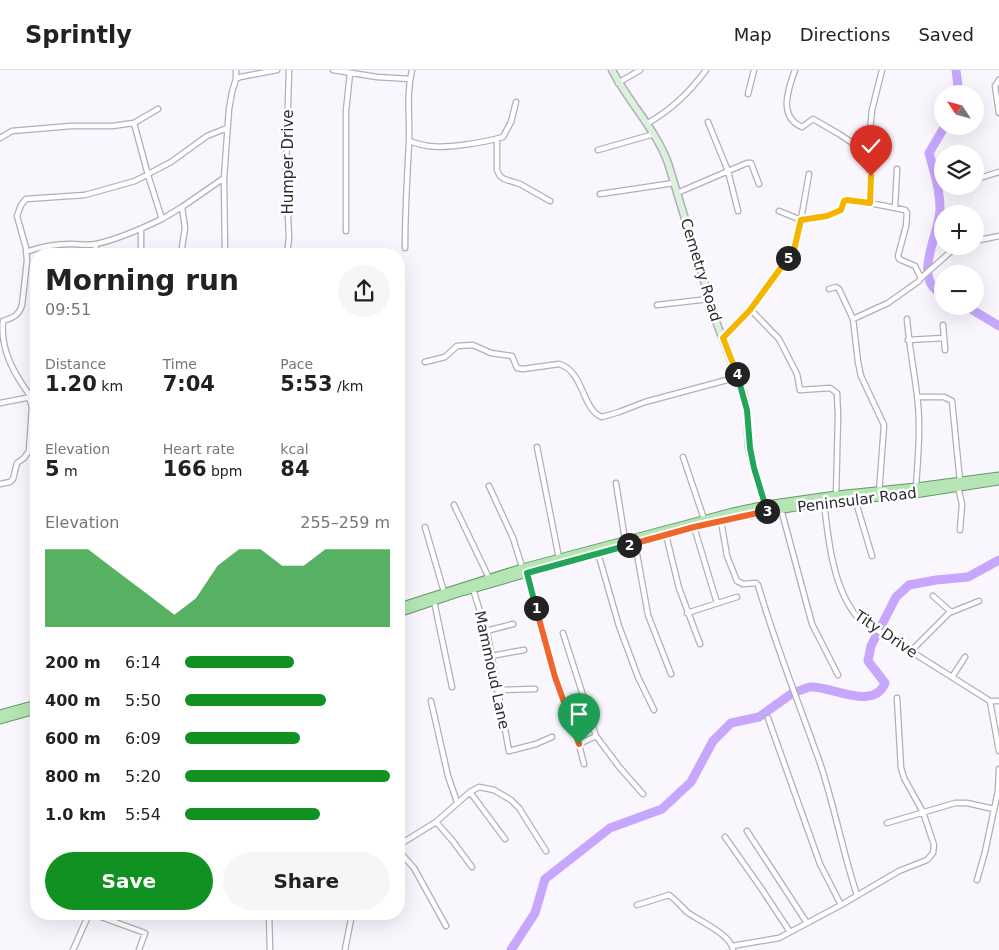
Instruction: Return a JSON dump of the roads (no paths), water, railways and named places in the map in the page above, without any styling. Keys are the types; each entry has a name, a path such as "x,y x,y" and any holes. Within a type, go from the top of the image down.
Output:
{"main road":[{"name":"Peninsular Road","path":"405,605 489,578 525,572 559,558 704,519 836,498 879,494 914,494 999,476"},
{"name":"Peninsular Road","path":"405,611 525,572 767,508 781,509 824,502 836,498 855,499 916,488 999,481"},
{"path":"0,714 30,706"},
{"path":"0,720 30,712"}],"street":[{"path":"225,248 224,178 227,128 236,70"},
{"path":"236,79 264,71 277,70"},
{"name":"Humper Drive","path":"288,248 286,149 290,70"},
{"path":"333,70 377,77 410,79"},
{"path":"377,77 379,70"},
{"path":"405,248 405,193 409,141 408,110 412,70"},
{"name":"Cemetry Road","path":"612,70 618,83 648,123 664,152 709,299 738,377 747,410 750,448 754,468 767,508"},
{"path":"618,83 640,70"},
{"path":"648,123 671,109 706,70"},
{"path":"748,94 754,70"},
{"path":"795,70 786,107 788,114 794,122 802,127 812,119 870,154"},
{"path":"870,203 869,142 872,110 882,70"},
{"path":"346,231 346,111 350,73"},
{"path":"999,80 995,86 999,113"},
{"path":"409,141 429,146 438,146 495,140 503,137 511,122 516,102"},
{"path":"0,138 12,131 71,126 112,126 134,123 158,109"},
{"path":"708,122 728,171 738,210"},
{"path":"134,123 162,219"},
{"path":"30,395 10,366 1,332 1,322 17,315 20,311 27,261 17,216 21,205 26,199 85,195 135,181 171,162 207,136 227,128"},
{"path":"598,150 654,134"},
{"path":"495,140 497,142 497,170 500,176 520,184 550,201"},
{"path":"677,193 751,163 760,184"},
{"path":"896,208 897,169"},
{"path":"984,177 999,172"},
{"path":"723,338 750,310 794,250 809,174"},
{"path":"37,248 58,244 96,244 141,229 182,207 224,178"},
{"path":"600,194 674,183"},
{"path":"779,211 801,220 827,216 841,210 844,201 847,200 905,210 907,217 898,256 900,259 915,266 922,277"},
{"path":"182,207 185,228 182,248"},
{"path":"141,229 141,248"},
{"path":"984,239 999,236"},
{"path":"96,244 96,248"},
{"path":"26,252 30,251"},
{"path":"853,318 888,303 915,285 947,255"},
{"path":"829,289 836,287 839,289 853,318 861,376 884,425 879,494"},
{"path":"657,305 709,299"},
{"path":"750,310 779,339 797,374 800,390 830,388 837,393 836,498"},
{"path":"907,319 908,340 918,397 916,488"},
{"path":"943,325 945,350"},
{"path":"908,340 944,338"},
{"path":"425,362 445,357 457,346 473,345 492,353 512,356 517,368 563,365 577,378 593,410 602,417 645,402 738,377"},
{"path":"918,397 948,398 953,403 962,504 960,530"},
{"path":"0,403 30,398"},
{"path":"0,484 10,482 13,479 17,463 29,451 30,436"},
{"path":"537,447 559,558"},
{"path":"683,457 704,519"},
{"path":"616,482 625,540"},
{"path":"489,486 510,529 525,572 555,677 579,744 584,764"},
{"path":"855,499 872,556"},
{"name":"Tity Drive","path":"824,502 833,563 850,608 858,618 990,702"},
{"path":"454,505 489,578"},
{"path":"781,509 812,624 838,675"},
{"path":"721,521 727,556 737,581 743,584 756,583 758,585 769,623 821,768 857,895"},
{"path":"425,527 444,592"},
{"path":"694,527 717,603"},
{"path":"666,535 688,614 700,644"},
{"path":"635,543 648,615 671,674"},
{"path":"598,553 619,626 635,670 654,710"},
{"name":"Mammoud Lane","path":"473,589 486,631 509,751 530,746 552,737"},
{"path":"933,596 950,612"},
{"path":"688,614 736,597"},
{"path":"434,601 452,687"},
{"path":"911,651 950,612 979,601"},
{"path":"486,631 512,624"},
{"path":"563,634 596,736 620,768 643,794"},
{"path":"491,656 524,650"},
{"path":"952,677 965,657"},
{"path":"497,690 535,689"},
{"path":"638,905 669,895 698,920 723,936 733,948 771,941 841,905 899,871 923,862 932,856 934,845 923,812 904,778 901,768 897,698"},
{"path":"431,701 448,776 457,802"},
{"path":"999,701 990,702 999,751"},
{"path":"768,718 820,864 841,905"},
{"path":"579,744 596,736"},
{"path":"978,880 998,792 999,769"},
{"path":"405,841 436,822 457,802 476,788 488,788 502,793 519,808 546,851"},
{"path":"470,792 505,839"},
{"path":"887,823 961,802 994,809"},
{"path":"436,822 472,867"},
{"path":"747,831 806,923"},
{"path":"724,837 790,932"},
{"path":"405,858 414,868 446,926"},
{"path":"73,950 86,920"},
{"path":"109,920 144,933 139,950"},
{"path":"269,920 270,950"},
{"path":"344,950 351,920"}],"waterway":[{"path":"956,70 958,85"},
{"path":"934,288 929,277 928,267 929,255 939,219 940,202 929,153 940,135"},
{"path":"981,315 999,326"},
{"path":"798,691 810,687 819,687 862,696 871,696 879,691 885,683 868,661 871,646 896,597 909,585 968,577 999,560"},
{"path":"511,950 535,913 545,879 610,828 662,809 691,782 713,741 731,723 759,717 794,692"}]}
